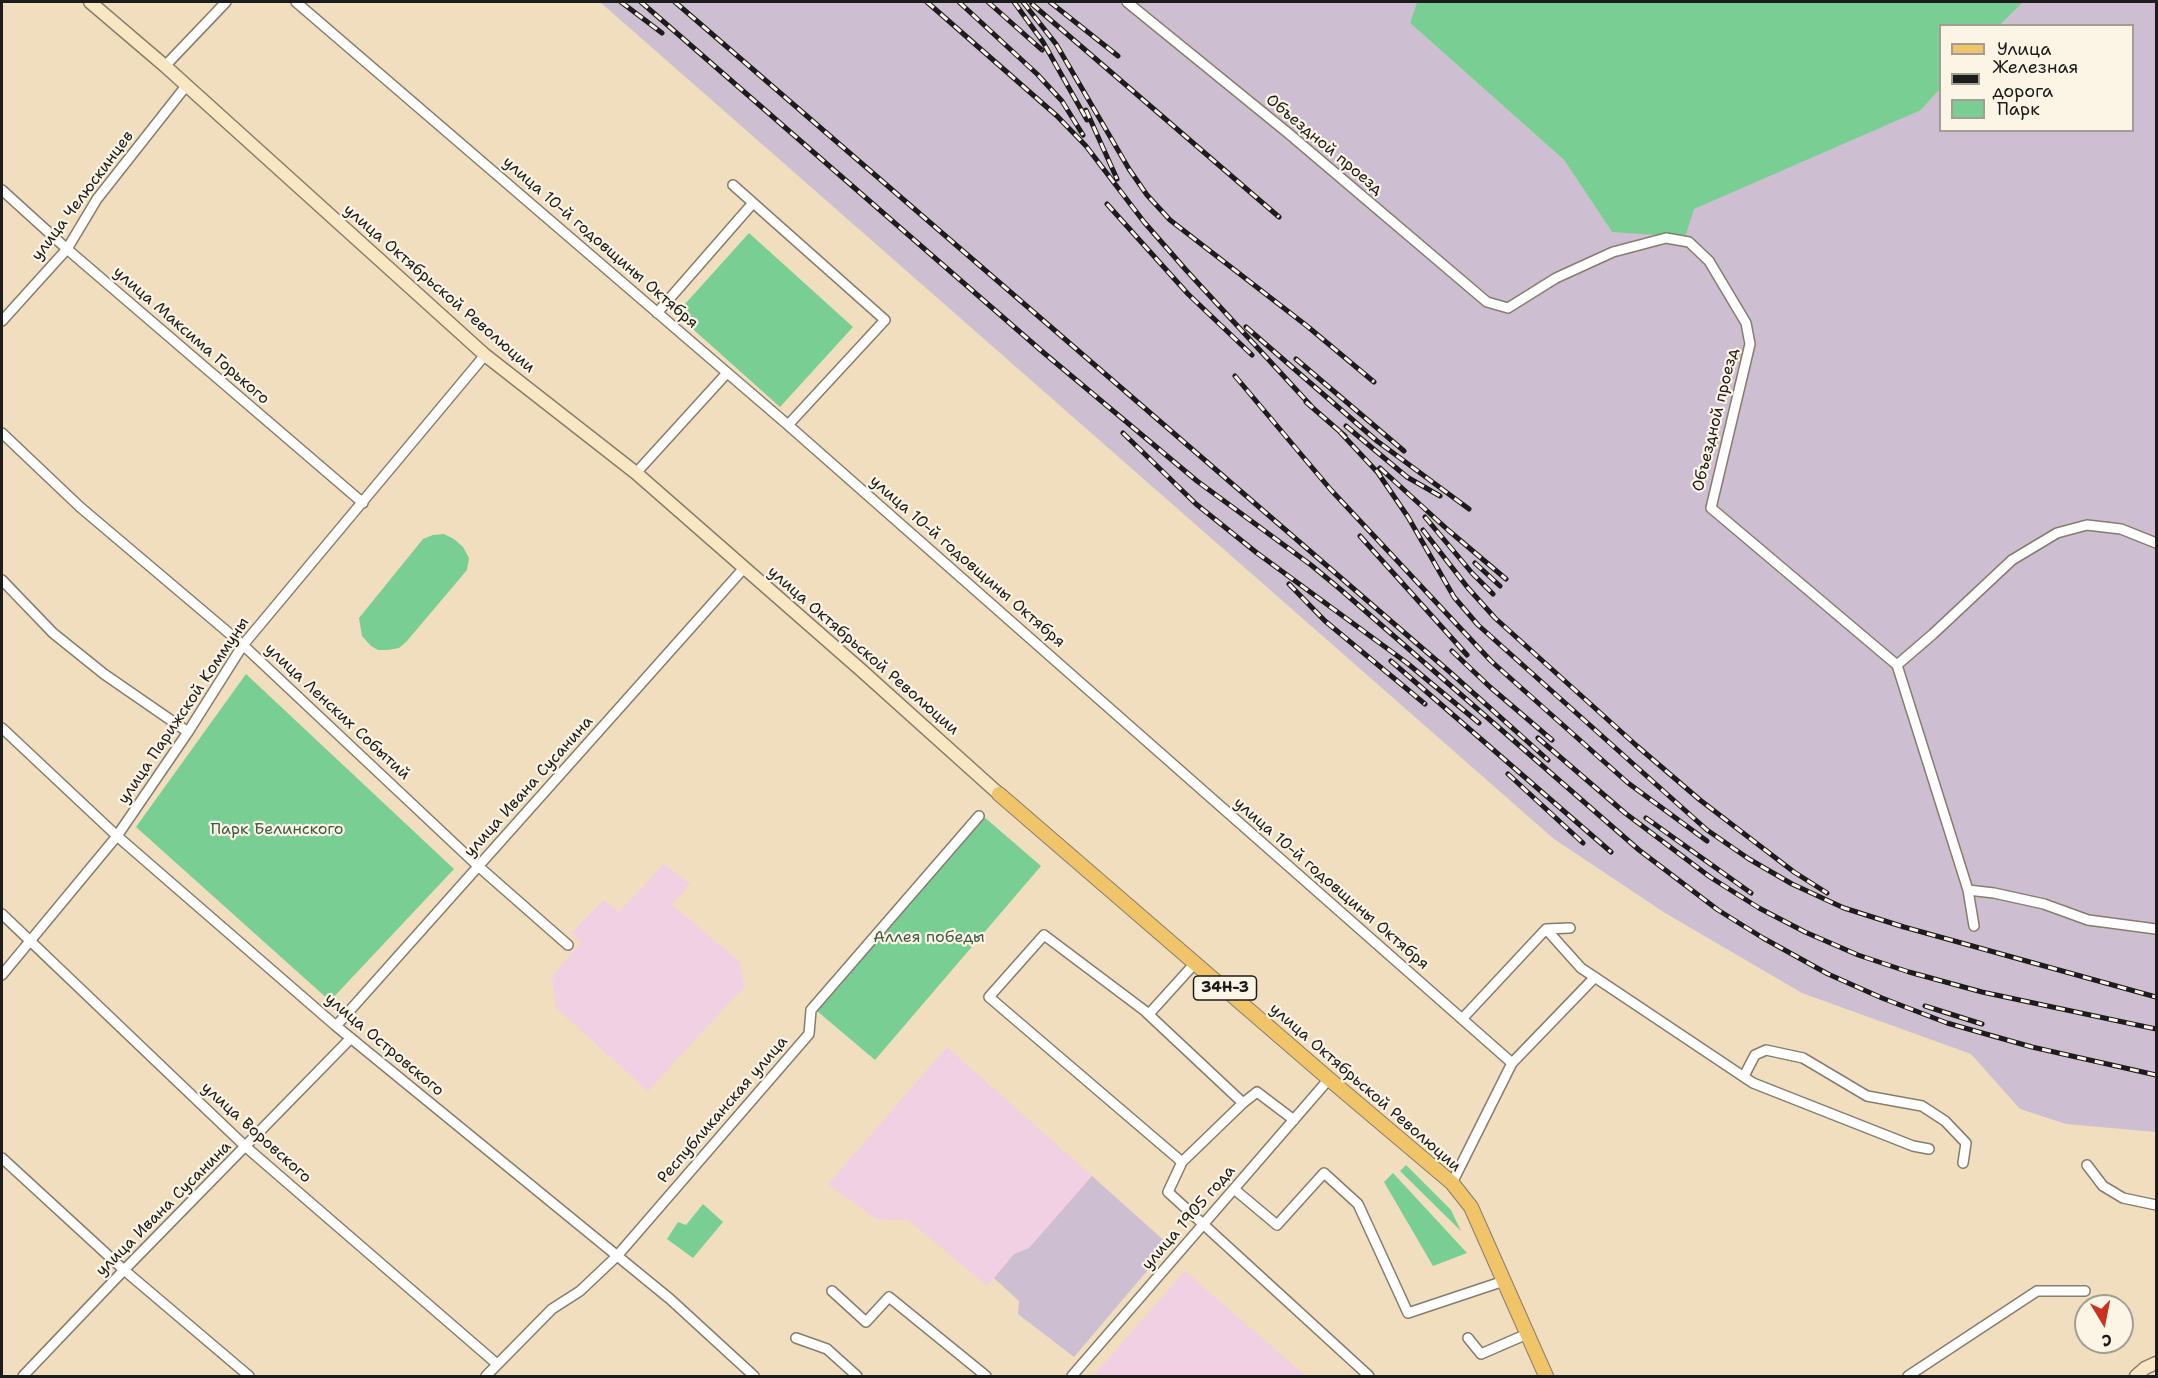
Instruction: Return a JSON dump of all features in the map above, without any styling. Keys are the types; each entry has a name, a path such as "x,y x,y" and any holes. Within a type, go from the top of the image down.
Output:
{"main road":[{"name":"улица Октябрьской Революции","path":"999,794 1452,1183 1471,1207 1546,1377"}],"street":[{"name":"улица Октябрьской Революции","path":"90,2 165,66 484,355 636,473 999,794"},
{"path":"165,66 226,2"},
{"name":"улица 10-й годовщины Октября","path":"296,2 788,425 1512,1063"},
{"name":"Объездной проезд","path":"1127,2 1288,133 1487,302 1508,308 1556,278 1613,252 1666,238 1689,242 1709,261 1746,323 1750,344 1711,508 1897,665"},
{"name":"улица Челюскинцев","path":"2,321 67,249 97,199 186,86"},
{"path":"733,185 885,320 788,425"},
{"name":"улица Максима Горького","path":"2,190 67,249 363,502"},
{"path":"657,313 753,203"},
{"name":"улица Парижской Коммуны","path":"2,975 117,836 188,732 243,645 484,355"},
{"path":"636,473 727,373"},
{"name":"улица Ленских Событий","path":"2,433 81,507 243,645 478,866 568,945"},
{"path":"1974,926 1968,890 1897,665 1934,634 2012,560 2057,533 2087,525 2098,526 2121,529 2157,543"},
{"name":"улица Ивана Сусанина","path":"336,1026 744,568"},
{"path":"2,580 53,633 104,674 188,732"},
{"name":"улица Островского","path":"2,728 117,836 336,1026 670,1299 754,1377"},
{"name":"Республиканская улица","path":"486,1377 552,1309 580,1291 617,1256 809,1034 811,1010 979,816"},
{"path":"1968,890 2044,904 2088,920 2157,929"},
{"name":"улица Воровского","path":"2,915 246,1147 497,1364"},
{"path":"1462,1019 1546,929 1570,928"},
{"path":"1546,929 1581,968 1753,1083 1913,1146 1929,1149"},
{"path":"1182,1162 989,997 1044,935 1147,1013 1243,1103"},
{"path":"1147,1013 1149,1014 1196,962"},
{"path":"1452,1183 1512,1063 1595,977"},
{"name":"улица Ивана Сусанина","path":"23,1377 124,1270 351,1038"},
{"path":"1744,1076 1755,1055 1766,1050 1803,1058 1867,1096 1922,1106 1945,1121 1966,1143 1963,1163"},
{"name":"улица 1905 года","path":"1072,1377 1329,1079"},
{"path":"1294,1120 1257,1092 1182,1162 1168,1192 1369,1377"},
{"path":"2,1158 124,1270 249,1377"},
{"path":"2087,1165 2103,1186 2123,1198 2157,1205"},
{"path":"1234,1189 1277,1225 1324,1173 1358,1204 1408,1313 1504,1281"},
{"path":"832,1291 866,1322 889,1298 986,1377"},
{"path":"1908,1377 2037,1291 2085,1291"},
{"path":"1468,1338 1481,1354 1527,1334"},
{"path":"796,1338 827,1349 857,1377"},
{"path":"2136,1377 2145,1368 2157,1363"}],"shaded area":[{"path":"600,2 1417,2 1410,23 1564,160 1612,232 1674,171 1921,110 1939,90 1939,132 2134,132 2134,24 2001,24 2023,2 2156,2 2156,1132 2066,1124 2020,1109 1971,1054 1802,993 1665,913 1554,839"},
{"path":"664,864 690,884 672,905 740,962 744,987 648,1091 556,1008 552,976 581,943 571,933 604,900 619,912"},
{"path":"947,1047 1092,1176 1029,1248 1014,1254 987,1286 908,1220 876,1219 828,1184"},
{"path":"1092,1176 1169,1245 1074,1357 1018,1314 1019,1301 994,1278 1014,1254 1029,1248"},
{"path":"1185,1271 1306,1376 1093,1376"}],"green space":[{"path":"1417,2 2023,2 2001,24 1939,24 1939,90 1921,110 1694,209 1685,237 1612,232 1564,160 1410,23"},
{"path":"749,233 853,327 780,407 676,314"},
{"path":"444,534 463,547 469,558 467,570 399,648 378,650 371,646 362,636 359,618 423,539"},
{"name":"Парк Белинского","path":"246,674 454,869 330,1001 136,827"},
{"name":"Аллея победы","path":"983,816 1041,866 875,1060 817,1011"},
{"path":"1406,1165 1451,1210 1461,1231 1400,1171"},
{"path":"1393,1173 1467,1253 1433,1266 1384,1182"},
{"path":"703,1204 723,1222 693,1258 667,1239 678,1222 686,1225"}],"railway":[{"path":"621,2 662,33"},
{"path":"641,2 1044,353 1197,481 1311,565 1639,850 1718,910 1828,974 1947,1023 2032,1047 2156,1075"},
{"path":"675,2 1451,673 1548,760"},
{"path":"927,2 1057,116 1086,146 1144,222 1313,408"},
{"path":"959,2 1037,74 1062,101 1083,135"},
{"path":"988,2 1042,50"},
{"path":"1014,2 1043,42 1087,120"},
{"path":"1023,2 1056,44 1129,169 1147,195 1170,220 1307,326 1374,382"},
{"path":"1050,2 1118,56"},
{"path":"1032,4 1279,217"},
{"path":"1086,110 1117,179"},
{"path":"1107,204 1188,294 1252,355"},
{"path":"1246,327 1377,441 1469,509"},
{"path":"1296,359 1404,451"},
{"path":"1235,376 1331,490 1491,661 1628,783 1707,841"},
{"path":"1306,402 1345,436"},
{"path":"1346,426 1407,477 1440,496"},
{"path":"1340,432 1380,475"},
{"path":"1123,433 1196,504 1257,553 1407,663 1479,723"},
{"path":"1380,468 1506,579"},
{"path":"1376,470 1408,517 1454,597 1478,625 1707,830 1749,859 1792,884 1844,908 1904,927 2156,997"},
{"path":"1425,517 1472,573 1493,594"},
{"path":"1423,530 1468,588 1495,618 1637,746 1700,800 1794,872 1827,893"},
{"path":"1360,536 1467,655"},
{"path":"1475,563 1500,586"},
{"path":"1289,584 1325,621 1425,704"},
{"path":"1452,651 1552,740"},
{"path":"1391,661 1611,852"},
{"path":"1538,738 1625,813 1710,877 1759,908 1805,932 1858,955 1909,972 1982,992 2156,1029"},
{"path":"1508,774 1583,843"},
{"path":"1646,818 1751,893"},
{"path":"1925,1006 1982,1024"}]}
